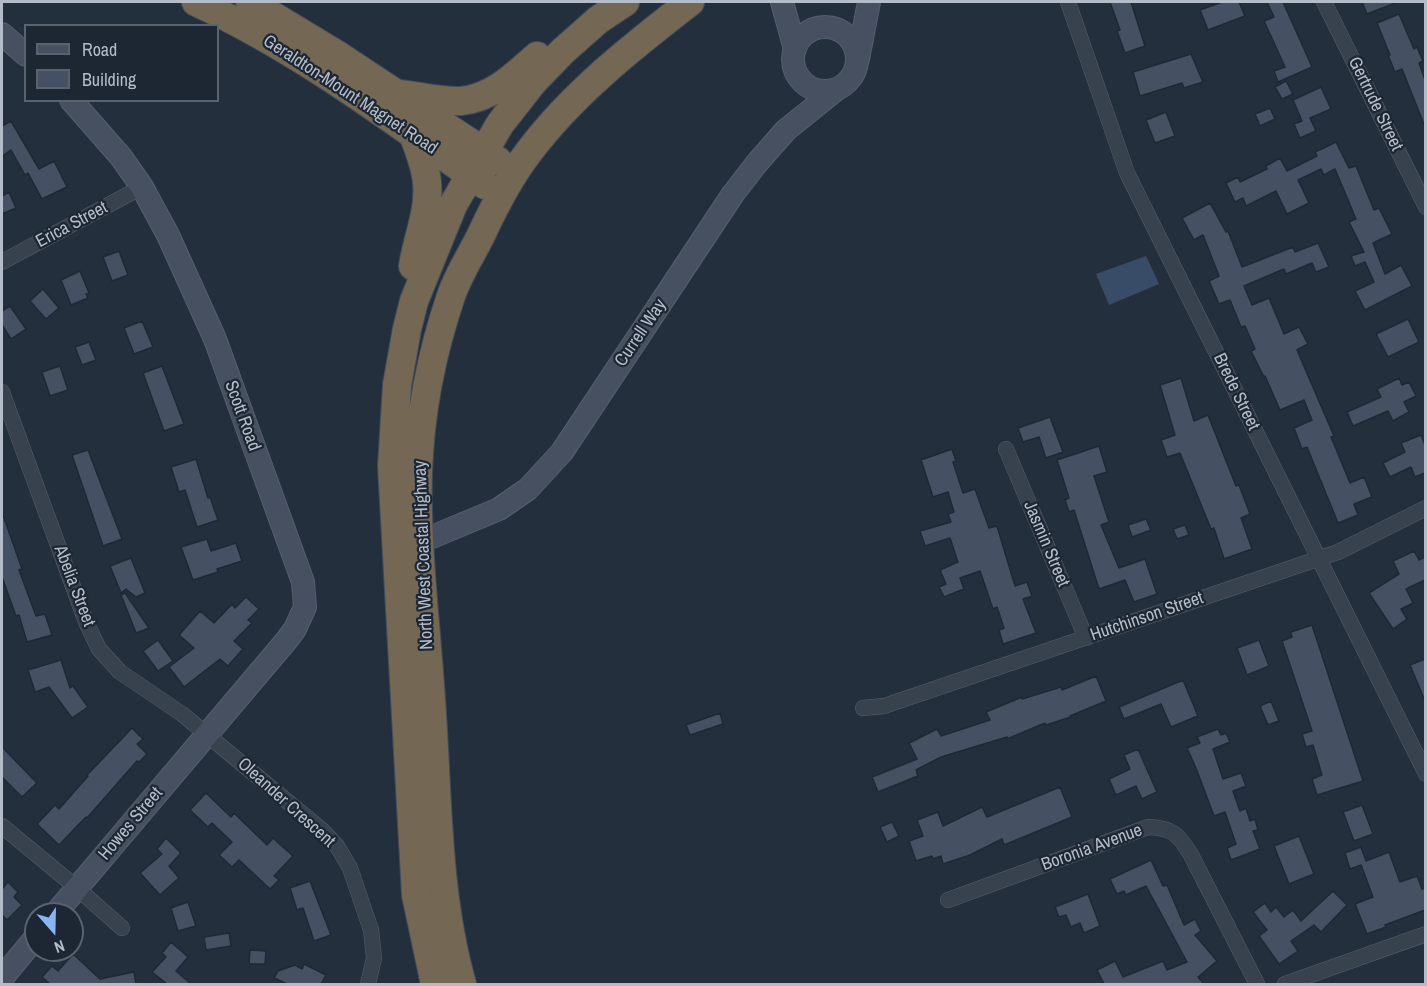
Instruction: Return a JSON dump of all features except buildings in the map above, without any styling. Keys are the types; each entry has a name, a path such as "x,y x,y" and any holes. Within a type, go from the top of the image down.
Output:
{"highway":[{"name":"Geraldton-Mount Magnet Road","path":"196,2 224,15 300,59 413,133 476,163 515,172"},
{"name":"Geraldton-Mount Magnet Road","path":"249,2 336,54 394,93 476,163 500,196"},
{"name":"North West Coastal Highway","path":"435,984 416,895 392,466 397,385 414,301 453,205 476,163 500,124 533,82 562,51 598,20 625,2"},
{"name":"North West Coastal Highway","path":"462,984 451,939 443,880 420,542 418,471 425,394 452,295 500,196 515,172 529,152 573,101 635,45 690,2"},
{"path":"394,93 460,101 480,97 506,83 553,42 598,20"},
{"path":"413,133 427,185 425,214 411,279 414,301"}],"street":[{"path":"857,61 854,44 848,36 839,30 824,27 782,2 795,49 794,67 803,82 819,90 837,89 851,78 857,61 867,2"},
{"path":"795,49 805,34 853,13 867,2"},
{"name":"Brede Street","path":"1068,2 1127,173 1425,774"},
{"name":"Gertrude Street","path":"1324,2 1425,207"},
{"path":"2,34 24,53"},
{"name":"Currell Way","path":"420,542 482,518 528,489 562,452 733,194 786,130 837,89"},
{"name":"Scott Road","path":"73,102 121,157 142,187 168,235 215,339 303,582 305,607 295,629 208,734"},
{"name":"Erica Street","path":"2,262 142,187"},
{"name":"Abelia Street","path":"2,392 86,622 99,649 120,672 208,734"},
{"name":"Jasmin Street","path":"1006,449 1086,638"},
{"name":"Hutchinson Street","path":"863,708 884,706 1319,559 1338,552 1425,508"},
{"name":"Howes Street","path":"65,902 208,734"},
{"name":"Oleander Crescent","path":"208,734 323,831 337,846 350,868 371,930 374,958 368,984"},
{"path":"2,826 122,928"},
{"name":"Boronia Avenue","path":"948,900 1148,827 1166,828 1180,838 1190,853 1257,984"},
{"path":"1285,984 1425,934"},
{"path":"2,978 24,951"}],"water":[{"path":"1146,256 1159,284 1109,305 1096,274"}]}
